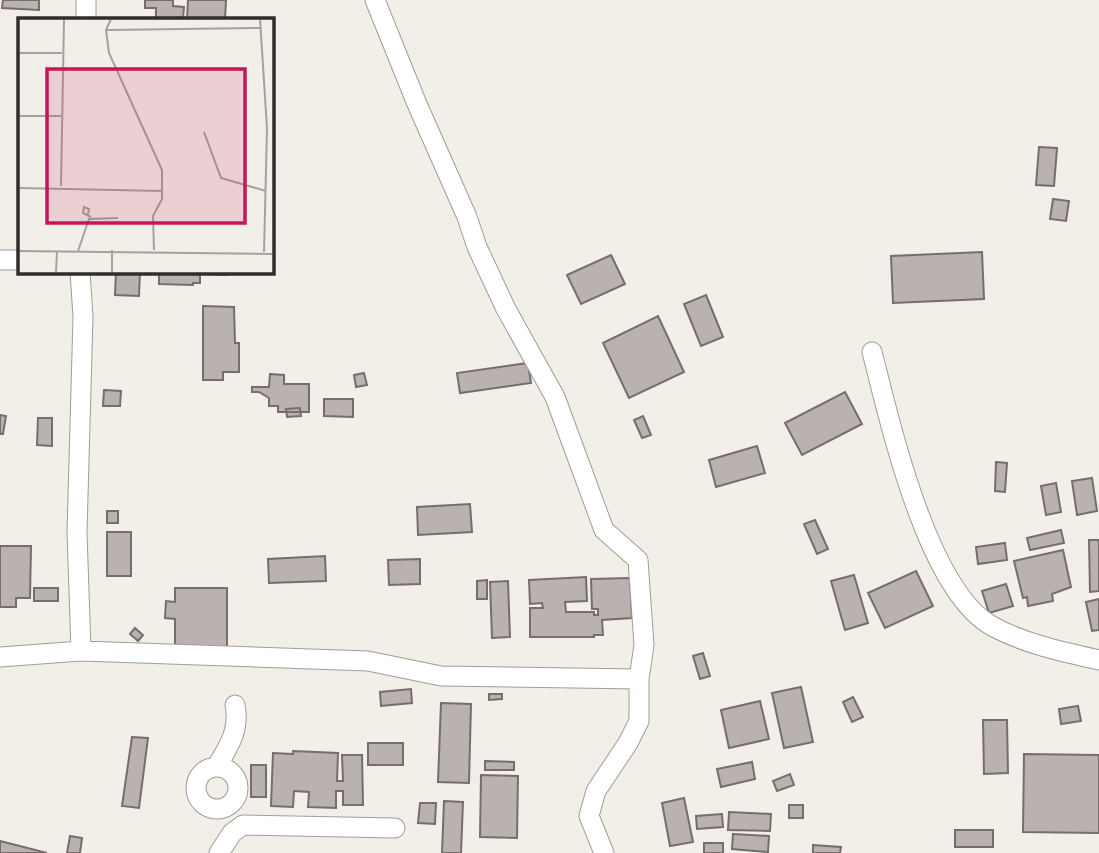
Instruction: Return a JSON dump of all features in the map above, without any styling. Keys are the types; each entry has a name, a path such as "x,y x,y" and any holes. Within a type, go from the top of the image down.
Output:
{"street":[{"path":"86,0 86,18"},
{"path":"376,0 489,272 506,309 555,397 604,530 638,560 644,645 639,680 639,721 628,743 596,791 589,816 604,853"},
{"path":"0,260 18,260"},
{"path":"80,273 83,317 77,531 81,651"},
{"path":"872,352 912,496 942,565 966,605 990,625 1021,639 1099,660"},
{"path":"0,657 81,651 368,661 441,676 639,680"},
{"path":"217,766 232,744 236,722 235,705"},
{"path":"217,766 228,769 235,777 238,788 235,798 227,806 216,809 206,806 198,798 195,788 198,777 206,769 217,766"},
{"path":"227,806 243,824"},
{"path":"219,853 232,833 243,824 395,828"}],"building":[{"path":"3,0 39,0 39,10 2,8"},
{"path":"145,0 173,0 173,6 184,7 183,18 156,18 156,8 145,8"},
{"path":"188,0 226,0 225,18 187,18"},
{"path":"1039,147 1057,148 1054,186 1036,185"},
{"path":"1053,199 1069,201 1066,221 1050,219"},
{"path":"982,252 984,299 893,303 891,256"},
{"path":"611,255 625,284 581,304 567,275"},
{"path":"116,273 140,273 139,296 115,295"},
{"path":"159,273 200,273 200,283 193,285 159,284"},
{"path":"706,295 723,337 701,346 684,304"},
{"path":"203,306 234,307 235,343 239,343 239,372 223,372 223,380 203,380"},
{"path":"658,316 684,372 629,398 603,343"},
{"path":"528,363 531,383 460,393 457,373"},
{"path":"364,373 367,385 356,387 354,375"},
{"path":"270,374 284,375 284,384 309,384 309,412 278,412 278,406 269,406 269,398 259,392 252,392 252,387 269,387"},
{"path":"104,390 121,391 120,406 103,406"},
{"path":"845,392 862,424 802,455 785,423"},
{"path":"324,399 353,399 353,417 324,416"},
{"path":"300,408 301,416 287,417 286,409"},
{"path":"0,415 6,416 3,434 0,434"},
{"path":"643,416 651,435 642,438 634,420"},
{"path":"38,418 52,418 52,446 37,445"},
{"path":"757,446 765,473 716,487 709,460"},
{"path":"996,462 1007,463 1005,492 995,491"},
{"path":"1092,478 1097,511 1077,515 1072,481"},
{"path":"1056,483 1061,512 1046,515 1041,486"},
{"path":"470,504 472,532 418,535 417,507"},
{"path":"107,511 118,511 118,523 107,523"},
{"path":"815,520 828,549 817,554 804,524"},
{"path":"1061,530 1064,543 1030,550 1027,538"},
{"path":"107,532 131,532 131,576 107,576"},
{"path":"1089,540 1099,540 1099,591 1090,592"},
{"path":"1005,543 1007,560 978,564 976,547"},
{"path":"0,546 31,546 30,598 16,598 16,607 0,607"},
{"path":"1063,550 1071,587 1052,594 1053,601 1028,606 1027,597 1023,598 1014,561"},
{"path":"325,556 326,581 269,583 268,559"},
{"path":"420,559 420,584 389,585 388,560"},
{"path":"916,571 933,606 885,628 868,593"},
{"path":"854,575 868,623 845,630 831,581"},
{"path":"586,577 587,601 565,602 566,612 594,612 594,615 598,615 598,609 592,609 591,579 630,578 632,618 602,620 603,635 594,637 530,637 530,608 543,608 542,603 530,604 529,580"},
{"path":"487,580 487,599 477,599 477,581"},
{"path":"508,581 510,637 492,638 490,582"},
{"path":"1006,584 1013,606 989,613 982,591"},
{"path":"34,588 58,588 58,601 34,601"},
{"path":"175,588 227,588 227,647 175,647 175,619 165,618 166,601 175,602"},
{"path":"1099,599 1099,630 1092,631 1086,602"},
{"path":"135,628 143,635 138,641 130,634"},
{"path":"703,653 710,676 700,679 693,656"},
{"path":"801,687 813,742 784,748 772,693"},
{"path":"411,689 412,703 381,706 380,692"},
{"path":"489,694 502,694 502,699 489,700"},
{"path":"853,697 863,717 852,722 843,702"},
{"path":"760,701 769,739 729,748 721,710"},
{"path":"441,703 471,704 469,783 438,782"},
{"path":"1078,706 1081,721 1061,724 1059,709"},
{"path":"983,720 1007,720 1008,773 984,774"},
{"path":"132,737 148,738 139,808 122,806"},
{"path":"368,743 403,743 403,765 368,765"},
{"path":"293,751 338,753 337,781 343,781 342,755 362,755 363,805 343,805 343,791 336,791 336,808 308,807 309,792 294,791 293,807 271,806 273,753 293,754"},
{"path":"1024,754 1099,755 1099,833 1023,832"},
{"path":"485,761 514,762 514,770 485,770"},
{"path":"752,762 755,779 721,787 717,769"},
{"path":"251,765 266,765 266,797 251,797"},
{"path":"790,774 794,785 777,791 773,781"},
{"path":"481,775 518,776 517,838 480,837"},
{"path":"684,798 693,842 670,846 662,803"},
{"path":"444,801 463,802 461,853 442,853"},
{"path":"420,803 436,803 435,824 418,823"},
{"path":"789,805 803,805 803,818 789,818"},
{"path":"729,812 771,814 770,831 728,830"},
{"path":"722,814 723,827 697,829 696,816"},
{"path":"955,830 993,830 993,847 955,847"},
{"path":"733,834 769,836 768,852 732,849"},
{"path":"70,836 82,838 80,853 67,853"},
{"path":"0,841 47,853 0,853"},
{"path":"704,843 723,843 723,853 704,853"},
{"path":"813,845 841,847 840,853 813,853"}]}
